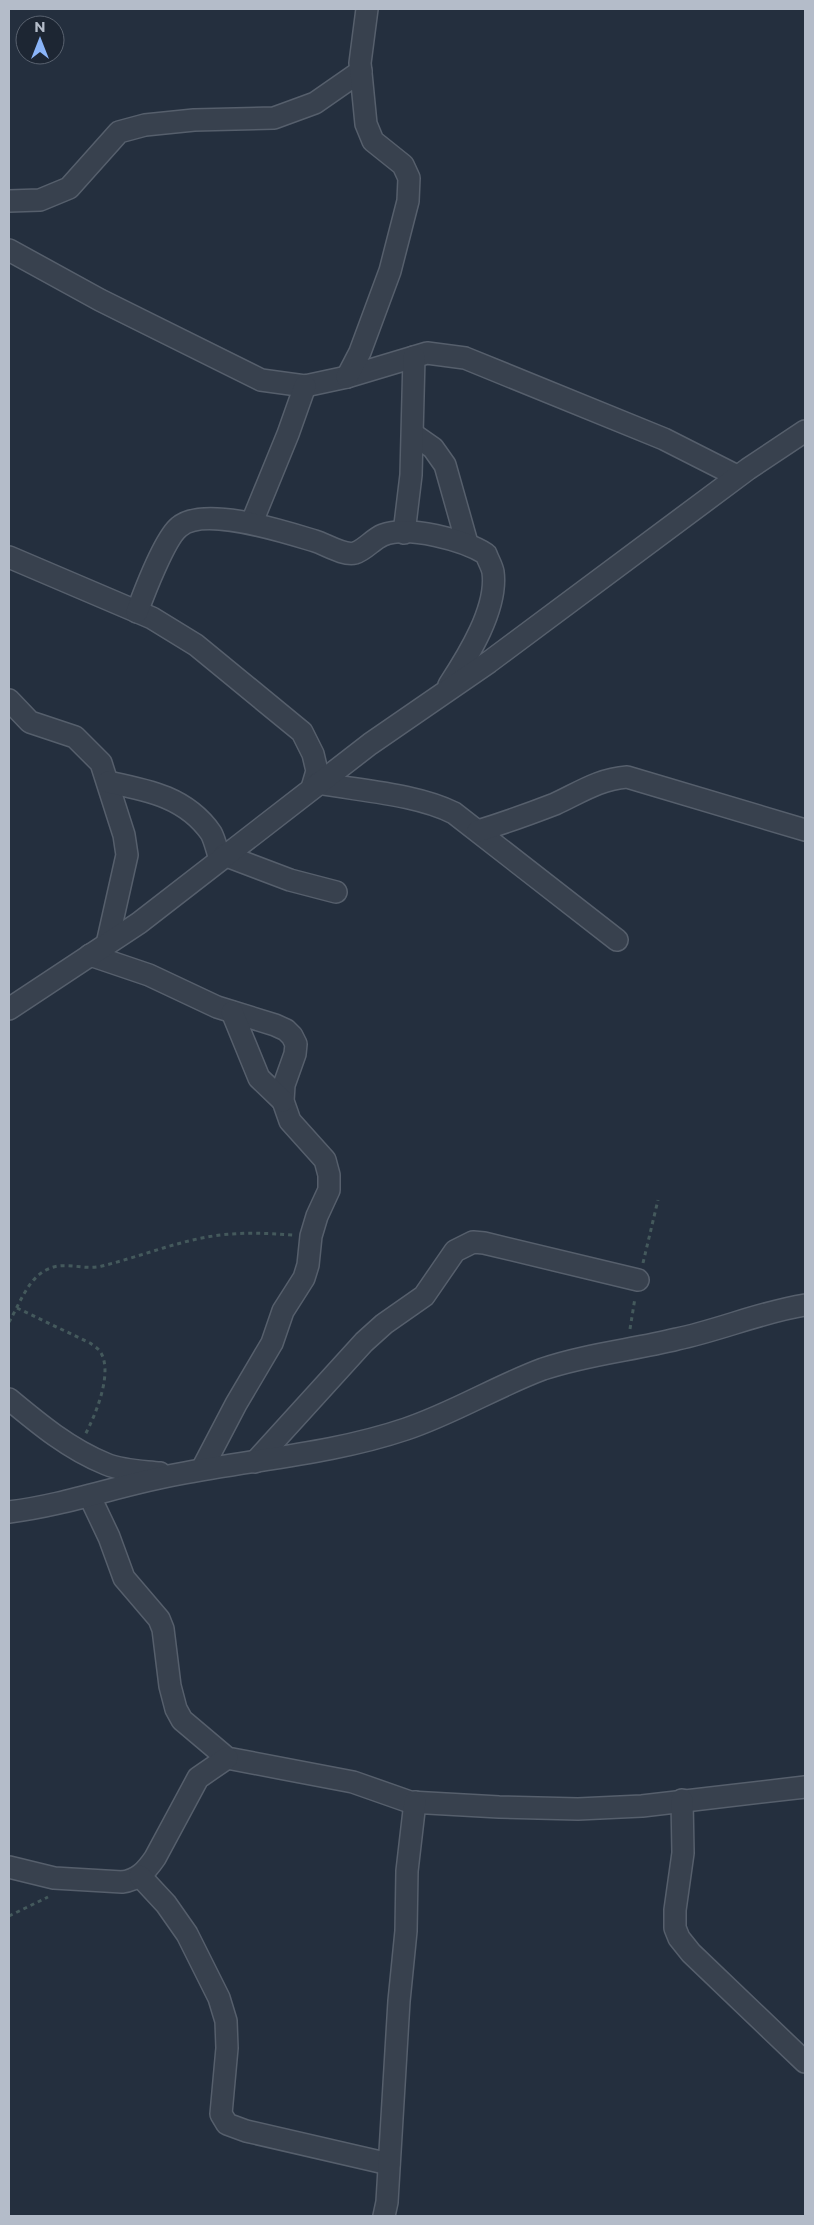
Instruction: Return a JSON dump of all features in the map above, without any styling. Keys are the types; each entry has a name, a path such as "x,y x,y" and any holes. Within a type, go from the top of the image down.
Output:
{"street":[{"path":"348,377 360,352 390,271 408,201 409,178 403,165 373,141 366,124 361,71 367,9"},
{"path":"9,200 40,200 69,188 119,132 145,125 194,120 274,118 315,103 361,71"},
{"path":"9,250 100,300 261,380 305,386 348,377 427,353 465,358 664,439 737,476"},
{"path":"404,533 411,474 414,357"},
{"path":"252,522 288,434 305,386"},
{"path":"9,1009 139,922 315,785 488,662 737,476 805,432"},
{"path":"412,434 433,448 445,465 467,543"},
{"path":"137,612 151,577 177,527 191,519 252,522 328,545 344,552 354,553 385,534 436,535 467,543 486,554 493,571 493,598 465,661 442,694"},
{"path":"9,557 137,612 196,645 302,732 313,754 317,771 315,785"},
{"path":"9,700 30,722 75,737 101,762 124,835 127,856 98,950"},
{"path":"478,831 523,817 569,797 588,786 612,778 627,777 805,830"},
{"path":"108,782 153,791 182,804 211,834 222,857 290,880 336,892"},
{"path":"315,785 441,806 478,831 617,940"},
{"path":"98,950 217,1007 275,1025 292,1036 296,1044 295,1054 284,1085 283,1101 290,1121 325,1160 329,1175 329,1190 317,1216 311,1236 308,1265 304,1278 283,1311 272,1343 236,1404 202,1470"},
{"path":"232,1012 256,1072 283,1101"},
{"path":"255,1462 364,1342 384,1324 424,1296 455,1251 463,1245 473,1242 484,1243 638,1280"},
{"path":"9,1512 90,1497 176,1474 357,1444 408,1428 542,1369 580,1358 676,1340 779,1309 805,1305"},
{"path":"9,1399 58,1439 107,1464 131,1470 176,1474"},
{"path":"90,1497 124,1578 159,1618 163,1629 170,1686 176,1709 182,1720 227,1758 353,1782 388,1796 416,1802 578,1809 642,1806 805,1787"},
{"path":"9,1867 54,1878 122,1882 140,1876 155,1858 198,1778 227,1758"},
{"path":"682,1800 683,1853 675,1910 676,1928 679,1938 691,1953 805,2062"},
{"path":"384,2216 399,2001 406,1931 407,1871 416,1802"},
{"path":"140,1876 166,1904 187,1934 218,1998 226,2021 227,2048 222,2114 227,2124 246,2131 389,2164"}],"path":[{"path":"9,1322 36,1277 55,1266 71,1264 100,1267 181,1243 212,1236 253,1232 311,1236"},
{"path":"17,1308 90,1343 99,1350 104,1359 105,1373 98,1410 77,1449"},
{"path":"9,1916 56,1893"}]}
